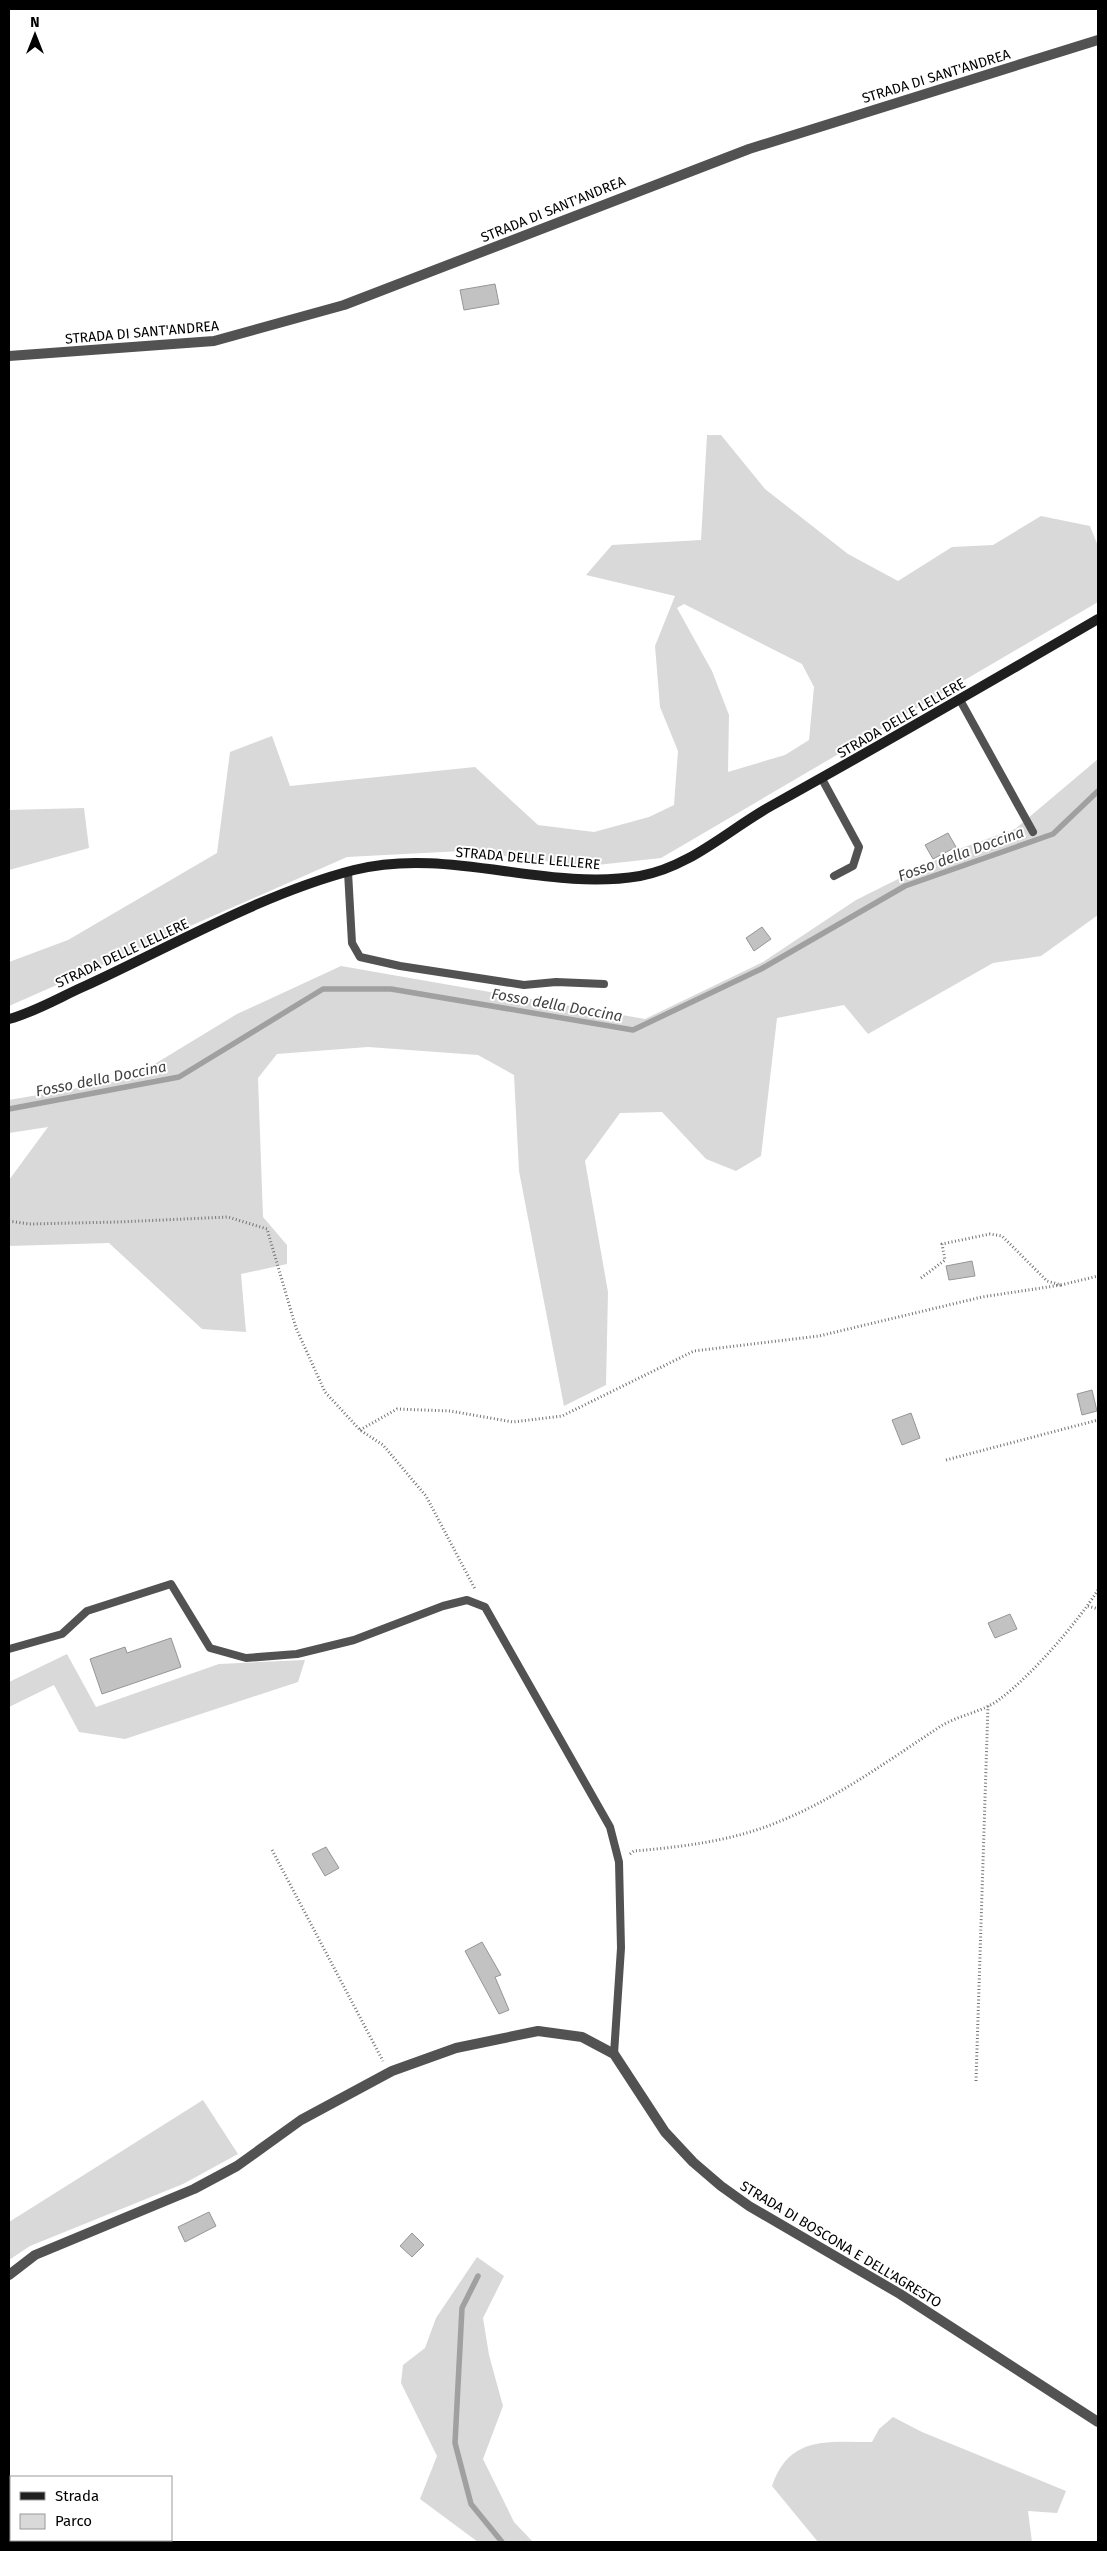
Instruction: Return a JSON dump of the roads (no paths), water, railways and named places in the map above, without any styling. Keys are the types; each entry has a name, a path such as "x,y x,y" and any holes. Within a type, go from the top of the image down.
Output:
{"street":[{"name":"STRADA DI SANT'ANDREA","path":"9,356 214,341 287,322 344,305 749,149 1098,40"},
{"name":"STRADA DELLE LELLERE","path":"9,1020 233,916 304,886 348,872 386,864 424,863 551,876 605,879 642,876 682,862 767,809 960,700 1098,619"},
{"name":"STRADA DI BOSCONA E DELL'AGRESTO","path":"9,2276 35,2256 194,2189 237,2166 301,2120 389,2072 456,2048 538,2031 582,2037 614,2054 666,2132 693,2162 721,2186 749,2206 908,2299 1098,2422"}],"lane":[{"path":"960,700 1033,832"},
{"path":"822,778 859,847 853,866 834,876"},
{"path":"348,872 352,943 360,957 400,966 524,985 556,982 604,984"},
{"path":"9,1649 62,1634 87,1611 171,1584 210,1648 246,1658 297,1654 354,1640 443,1606 467,1600 485,1607 610,1827 620,1862 621,1948 614,2054"}],"waterway":[{"name":"Fosso della Doccina","path":"9,1109 179,1077 323,989 391,989 633,1030 761,969 905,886 1053,834 1098,791"},
{"path":"478,2276 462,2308 455,2443 471,2504 502,2542"}]}
